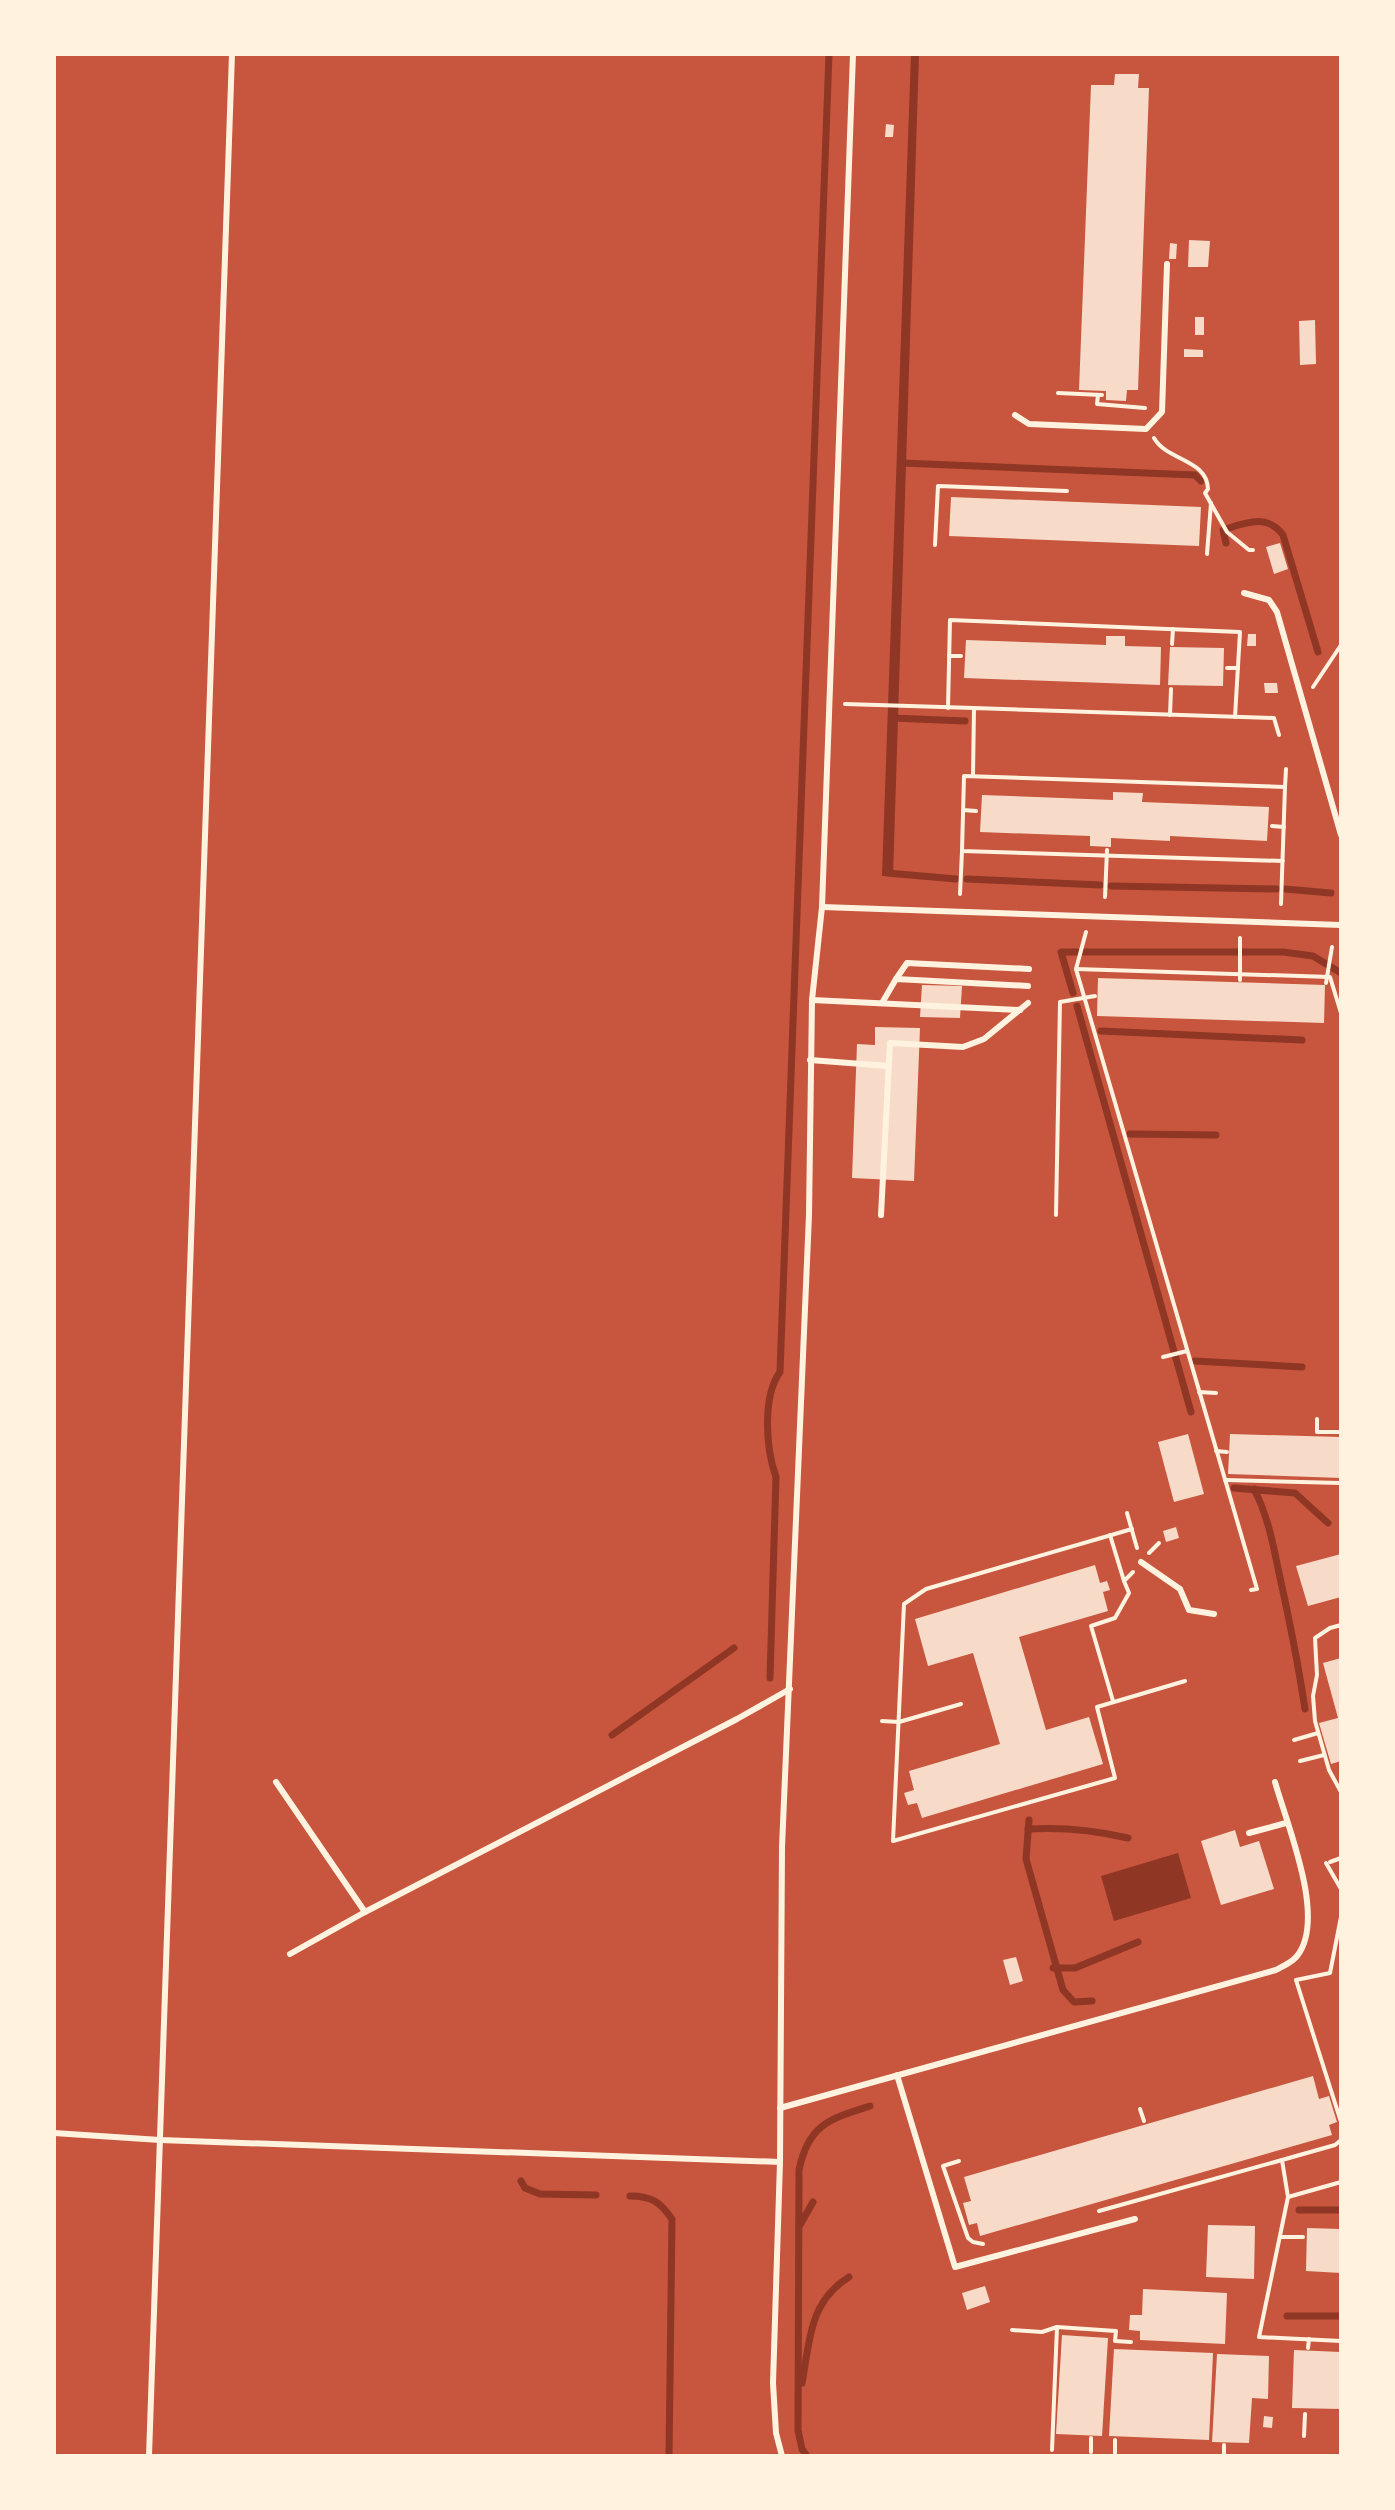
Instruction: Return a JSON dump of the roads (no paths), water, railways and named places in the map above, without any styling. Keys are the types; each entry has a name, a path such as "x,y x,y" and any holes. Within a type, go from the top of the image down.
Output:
{"lane":[{"path":"149,2456 232,54"},
{"path":"782,2456 776,2433 773,2383 780,2162 782,1847 809,1215 812,1000 822,907 853,54"},
{"path":"1015,415 1029,424 1146,429 1152,424 1162,412 1167,264"},
{"path":"1244,593 1269,600 1277,612 1341,835"},
{"path":"822,907 1341,925"},
{"path":"882,1003 907,963 1029,969"},
{"path":"896,979 1028,986"},
{"path":"812,1000 1020,1010"},
{"path":"881,1215 890,1043 963,1047 984,1039 1028,1003"},
{"path":"810,1060 888,1066"},
{"path":"1141,1562 1180,1589 1189,1610 1214,1614"},
{"path":"290,1954 790,1689"},
{"path":"276,1782 365,1912"},
{"path":"780,2108 1276,1970 1297,1958 1307,1937 1310,1918 1308,1897 1275,1782"},
{"path":"1249,1833 1286,1823"},
{"path":"897,2075 955,2267 1135,2219"},
{"path":"54,2133 160,2140 780,2162"}],"waterway":[{"path":"770,1678 776,1477 770,1452 768,1409 770,1395 780,1372 829,54"},
{"path":"902,463 1195,475 1201,481"},
{"path":"1226,543 1223,530 1247,523 1270,524 1283,535 1318,652"},
{"path":"892,718 965,721"},
{"path":"887,873 956,879"},
{"path":"967,879 1100,885"},
{"path":"1111,886 1277,889"},
{"path":"1285,889 1331,893"},
{"path":"1073,993 1061,952 1077,952"},
{"path":"1084,952 1283,952 1313,956 1341,973"},
{"path":"1077,1006 1191,1412"},
{"path":"1101,1031 1302,1040"},
{"path":"1130,1134 1216,1135"},
{"path":"1195,1361 1302,1367"},
{"path":"1234,1488 1295,1493 1328,1523"},
{"path":"1254,1489 1272,1541 1305,1709"},
{"path":"612,1735 734,1648"},
{"path":"1029,1820 1026,1859 1063,1990 1074,2002 1092,2001"},
{"path":"1028,1829 1078,1830 1128,1838"},
{"path":"1053,1968 1075,1968 1138,1942"},
{"path":"807,2456 802,2449 798,2430 799,2170 808,2143 822,2126 870,2106"},
{"path":"521,2181 525,2188 540,2194 596,2195"},
{"path":"630,2196 655,2201 672,2219 669,2456"},
{"path":"800,2225 813,2202"},
{"path":"1299,2210 1341,2210"},
{"path":"802,2383 810,2337 819,2310 826,2298 849,2277"},
{"path":"1287,2316 1341,2316"}]}
